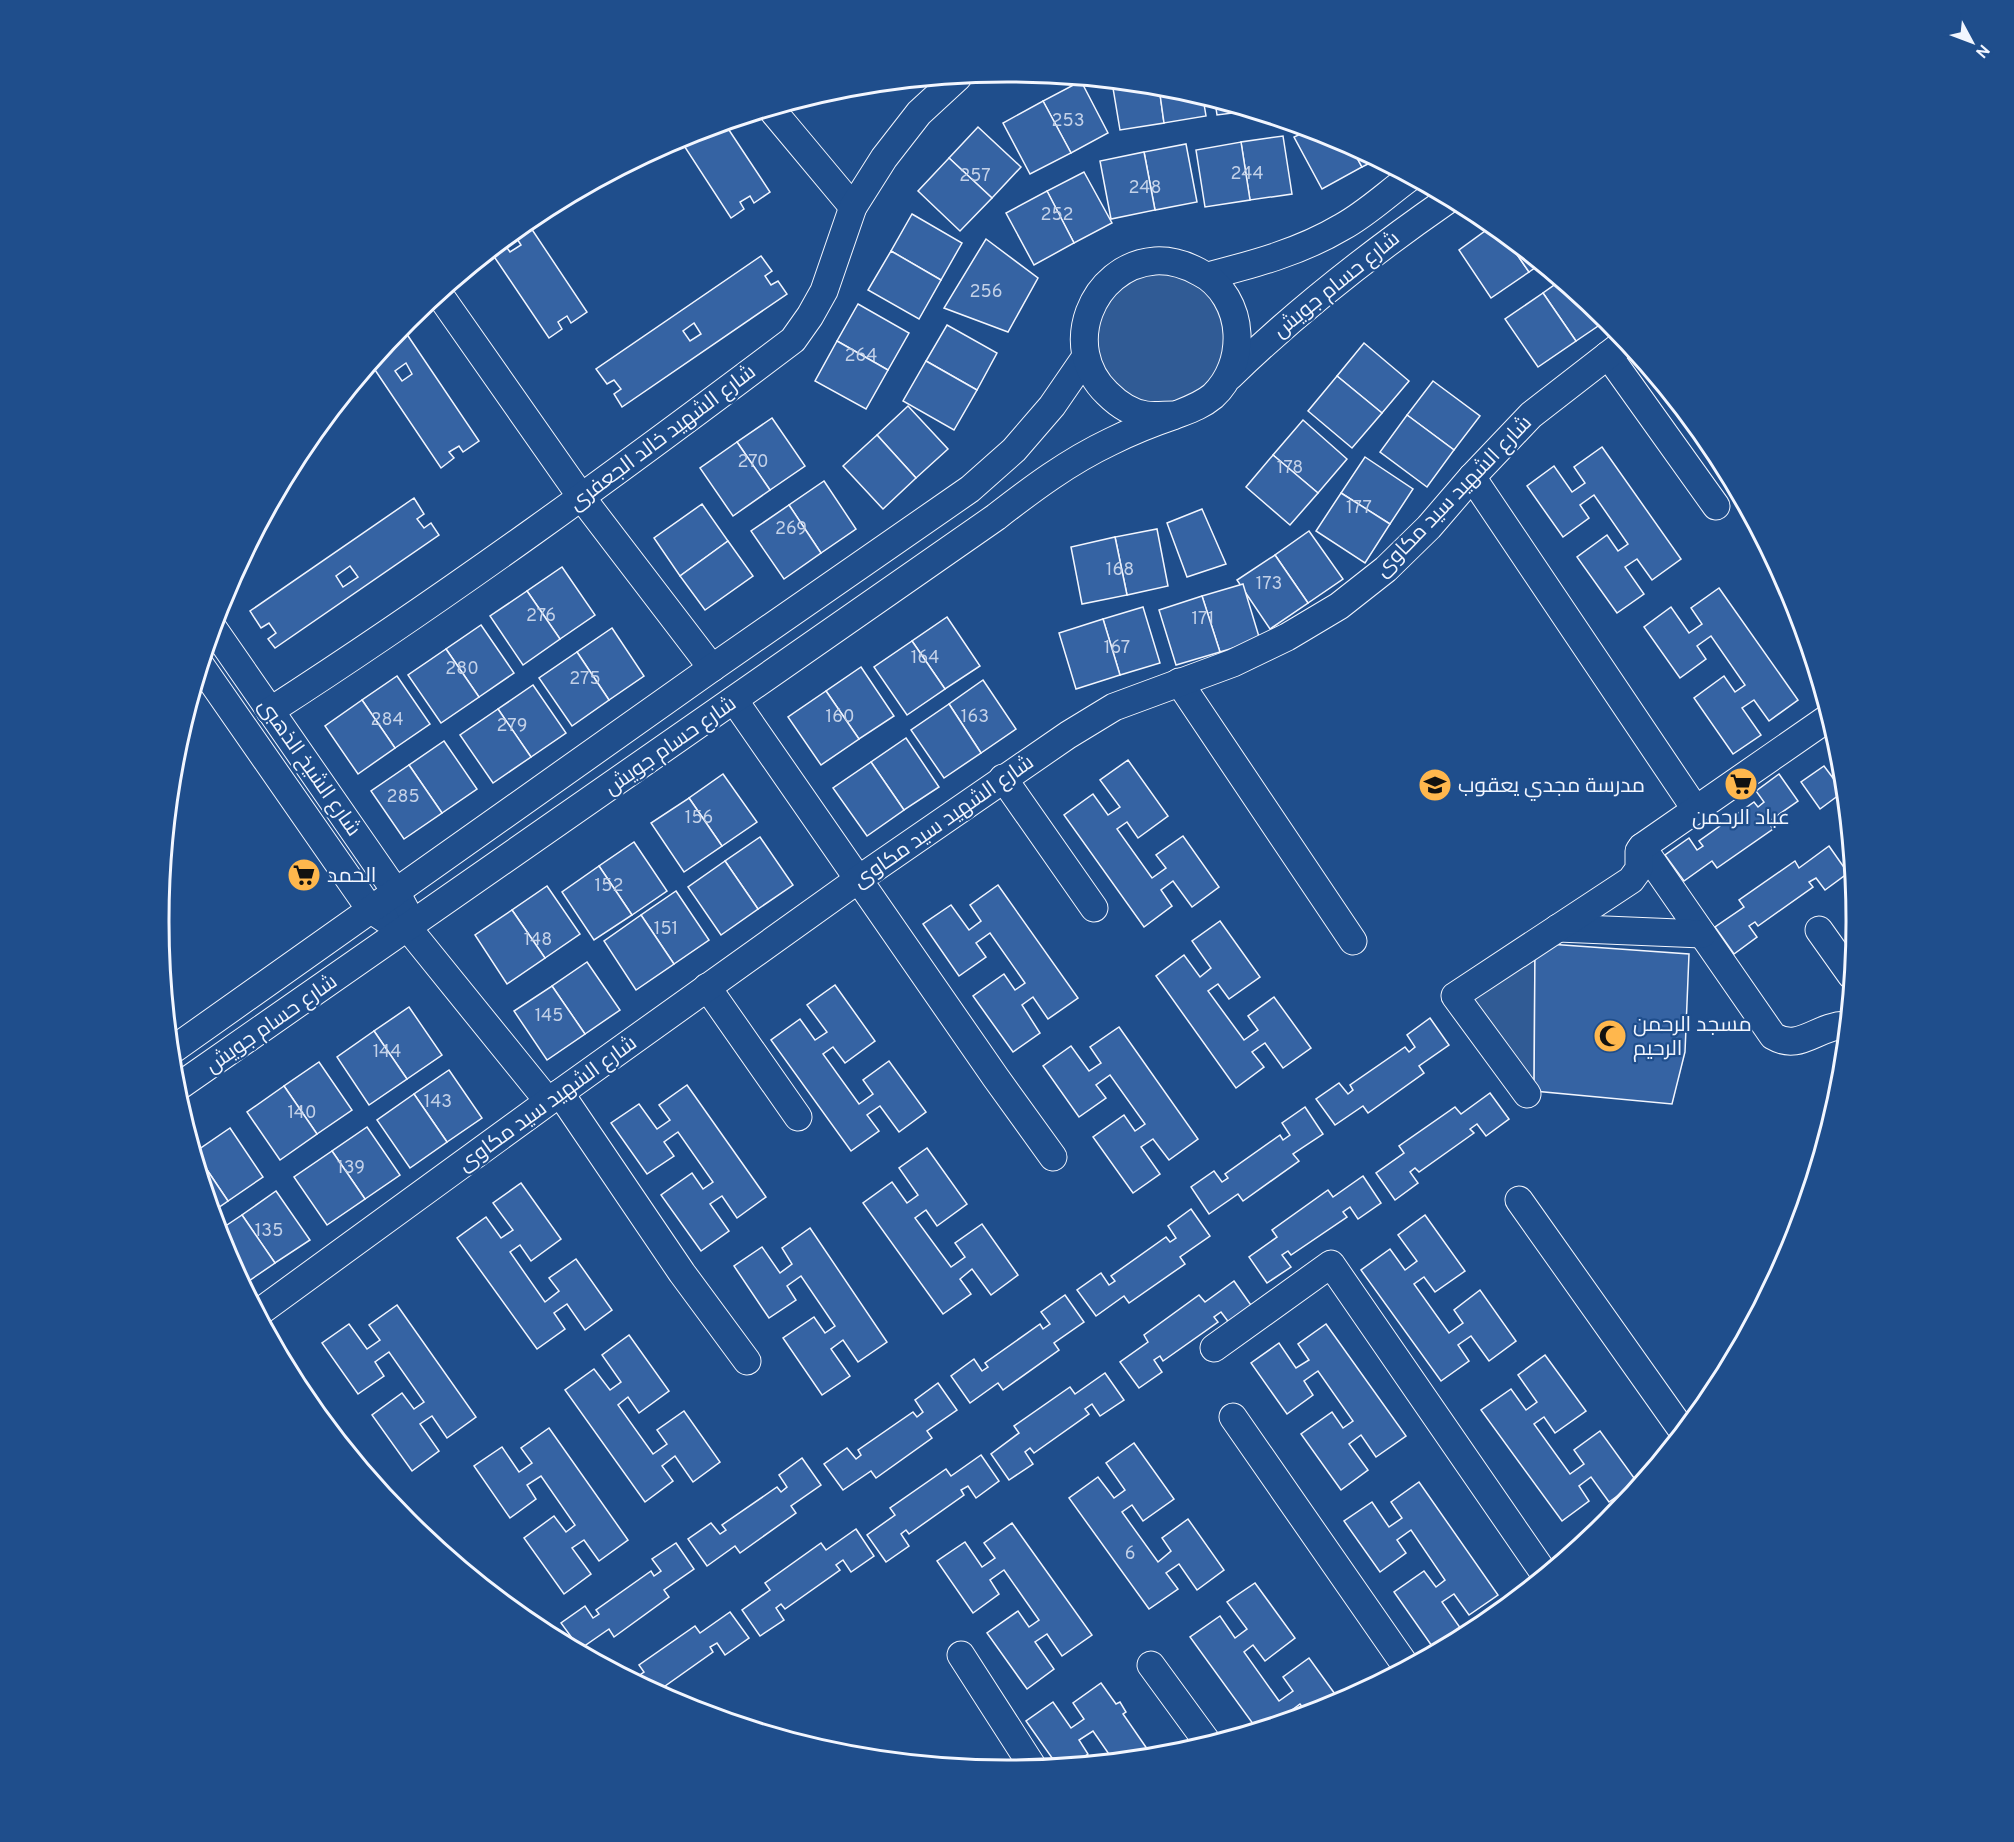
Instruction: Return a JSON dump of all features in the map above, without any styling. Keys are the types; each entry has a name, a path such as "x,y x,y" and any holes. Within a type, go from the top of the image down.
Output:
{"street":[{"name":"شارع الشهيد خالد الجعفرى","path":"270,711 356,656 582,498 793,340 824,291 853,207 884,158 919,113 950,84"},
{"path":"776,115 853,207"},
{"name":"شارع حسام جويش","path":"1208,276 1299,249 1343,227 1403,183"},
{"name":"شارع حسام جويش","path":"1229,376 1317,297 1381,246 1441,204"},
{"path":"1156,261 1183,264 1208,276 1226,296 1237,322 1238,350 1229,376 1214,395 1195,408 1173,415 1144,415 1118,404 1097,384 1085,358 1083,331 1091,304 1107,282 1130,267 1156,261"},
{"path":"444,301 582,498 712,668"},
{"path":"1616,348 1716,506"},
{"name":"شارع الشهيد سيد مكاوى","path":"264,1309 707,987 1003,778 1068,735 1114,707 1233,663 1287,638 1338,606 1386,569 1422,534 1531,415 1616,348"},
{"name":"شارع حسام جويش","path":"179,1046 712,668 970,489 1014,450 1052,406 1085,358"},
{"name":"شارع حسام جويش","path":"185,1082 987,523 1050,475 1110,441 1173,415"},
{"path":"1472,477 1696,810"},
{"name":"شارع الشيخ الذهبى","path":"206,673 370,909 389,922 408,928 405,909 396,892 219,636"},
{"path":"1179,682 1353,941"},
{"path":"734,700 1053,1157"},
{"path":"1527,1094 1455,996 1636,875 1639,851 1642,847 1821,723"},
{"path":"1003,778 1094,908"},
{"path":"1642,847 1773,1036 1782,1042 1794,1043 1816,1032 1838,1027"},
{"path":"408,928 554,1097 747,1361"},
{"path":"1558,928 1702,934"},
{"path":"1819,930 1844,966"},
{"path":"707,987 798,1117"},
{"path":"1519,1200 1677,1424"},
{"path":"1214,1348 1331,1264 1540,1567"},
{"path":"1233,1417 1402,1660"},
{"path":"961,1655 1028,1759"},
{"path":"1151,1665 1203,1736"}],"shaded area":[{"path":"1156,261 1226,296 1229,376 1173,415 1097,384 1091,304"},
{"path":"1535,943 1534,1091 1455,996"}],"building":[{"path":"1073,85 1084,86 1108,133 1071,153 1043,101"},
{"path":"1113,90 1160,97 1164,123 1120,130"},
{"path":"1160,97 1204,107 1206,116 1164,123"},
{"path":"1043,101 1071,153 1030,174 1003,123"},
{"path":"1216,109 1231,113 1217,115"},
{"path":"978,127 1021,167 992,198 949,158"},
{"path":"729,130 770,192 754,203 750,196 740,202 744,209 731,218 685,147"},
{"path":"1298,135 1328,146 1358,160 1362,167 1322,189 1294,137"},
{"path":"1283,136 1292,194 1250,200 1241,142"},
{"path":"1241,142 1250,200 1205,207 1196,150"},
{"path":"1186,144 1197,202 1155,210 1144,152"},
{"path":"1144,152 1155,210 1111,219 1100,161"},
{"path":"949,158 992,198 960,231 918,191"},
{"path":"1358,160 1368,164 1362,167"},
{"path":"1084,172 1112,223 1074,243 1047,191"},
{"path":"1047,191 1074,243 1034,265 1006,213"},
{"path":"912,214 962,243 941,280 891,251"},
{"path":"532,230 587,312 571,323 567,316 558,322 562,329 549,338 495,258 507,248 510,252 521,245 518,241"},
{"path":"1484,232 1519,258 1529,272 1491,298 1459,250"},
{"path":"986,239 1038,278 1008,332 944,308"},
{"path":"891,251 941,280 919,319 868,290"},
{"path":"761,256 772,271 765,276 771,285 778,281 787,294 622,407 614,394 621,389 614,380 607,384 596,369","holes":["694,323 701,334 690,341 683,331"]},
{"path":"1519,258 1533,269 1529,272"},
{"path":"1553,286 1598,326 1576,341 1543,293"},
{"path":"1543,293 1576,341 1538,367 1505,319"},
{"path":"858,304 909,333 888,370 837,341"},
{"path":"947,325 997,353 977,390 926,361"},
{"path":"407,335 479,441 463,452 459,446 449,452 454,458 441,468 375,370","holes":["406,363 412,374 402,381 395,371"]},
{"path":"837,341 888,370 866,409 815,381"},
{"path":"1364,343 1409,381 1382,413 1337,376"},
{"path":"926,361 977,390 954,430 903,401"},
{"path":"1337,376 1382,413 1352,448 1308,411"},
{"path":"1433,381 1480,416 1454,450 1407,415"},
{"path":"908,406 948,449 916,478 877,435"},
{"path":"1407,415 1454,450 1427,487 1380,452"},
{"path":"772,418 805,466 770,490 737,442"},
{"path":"1303,420 1347,459 1318,493 1273,455"},
{"path":"877,435 916,478 883,509 843,466"},
{"path":"737,442 770,490 733,516 700,468"},
{"path":"1602,447 1681,559 1652,580 1637,559 1625,567 1644,594 1617,613 1577,557 1607,535 1618,551 1628,544 1594,495 1580,505 1589,518 1563,537 1527,486 1554,466 1572,492 1585,483 1574,467"},
{"path":"1273,455 1318,493 1290,525 1246,487"},
{"path":"1365,457 1413,489 1390,524 1341,493"},
{"path":"824,481 856,529 821,553 789,505"},
{"path":"1341,493 1390,524 1365,563 1316,531"},
{"path":"414,498 424,514 417,519 424,528 431,523 439,535 275,648 268,639 276,633 269,623 261,628 250,611","holes":["350,566 358,577 343,587 336,576"]},
{"path":"702,504 728,541 680,576 654,538"},
{"path":"789,505 821,553 784,579 751,531"},
{"path":"1202,509 1226,564 1187,577 1167,523"},
{"path":"1157,529 1168,586 1127,595 1115,537"},
{"path":"1309,531 1343,579 1308,603 1275,555"},
{"path":"1115,537 1127,595 1082,604 1071,547"},
{"path":"728,541 753,576 705,610 680,576"},
{"path":"1275,555 1308,603 1270,629 1237,580"},
{"path":"562,567 595,615 560,639 527,591"},
{"path":"1243,584 1260,640 1220,652 1202,596"},
{"path":"1719,588 1798,700 1769,721 1754,700 1742,708 1761,735 1733,754 1694,698 1724,676 1735,692 1745,685 1711,636 1697,646 1706,659 1680,678 1644,627 1671,607 1689,633 1702,624 1691,608"},
{"path":"527,591 560,639 523,665 490,616"},
{"path":"1202,596 1220,652 1176,665 1159,610"},
{"path":"1143,607 1160,663 1120,675 1103,619"},
{"path":"947,617 980,666 945,689 912,641"},
{"path":"1103,619 1120,675 1076,689 1059,633"},
{"path":"481,625 514,673 479,697 446,649"},
{"path":"612,628 644,676 609,700 577,652"},
{"path":"912,641 945,689 907,715 874,667"},
{"path":"446,649 479,697 441,723 408,675"},
{"path":"577,652 609,700 572,726 539,678"},
{"path":"861,667 894,716 859,739 826,691"},
{"path":"397,676 430,724 395,748 362,700"},
{"path":"983,680 1016,729 981,753 949,704"},
{"path":"533,685 566,733 531,757 498,709"},
{"path":"826,691 859,739 821,765 788,717"},
{"path":"362,700 395,748 358,774 325,726"},
{"path":"949,704 981,753 944,778 911,730"},
{"path":"498,709 531,757 493,783 460,735"},
{"path":"906,738 939,787 904,810 871,762"},
{"path":"444,741 477,789 442,813 409,765"},
{"path":"1128,760 1168,816 1138,838 1127,822 1117,829 1152,878 1166,868 1156,855 1183,836 1219,887 1192,907 1173,881 1161,890 1172,906 1144,927 1064,815 1093,794 1108,815 1120,807 1100,780"},
{"path":"871,762 904,810 867,836 833,788"},
{"path":"409,765 442,813 404,839 371,791"},
{"path":"1824,766 1832,777 1836,797 1820,809 1801,782"},
{"path":"723,774 757,822 722,846 689,798"},
{"path":"1779,774 1798,801 1768,822 1773,829 1717,868 1712,861 1684,881 1665,855 1689,838 1697,850 1703,846 1699,841 1754,802 1758,807 1764,802 1756,791"},
{"path":"689,798 722,846 684,872 651,823"},
{"path":"760,837 793,885 758,909 725,861"},
{"path":"634,842 667,891 632,915 599,866"},
{"path":"1829,846 1844,867 1844,876 1825,890 1816,878 1809,882 1813,887 1758,926 1755,922 1749,926 1757,937 1734,954 1715,927 1744,907 1739,900 1795,861 1799,868"},
{"path":"725,861 758,909 721,935 688,887"},
{"path":"599,866 632,915 594,940 562,892"},
{"path":"998,885 1078,998 1048,1019 1033,997 1022,1005 1040,1033 1013,1052 973,996 1004,974 1015,990 1025,983 990,933 976,943 986,957 959,976 923,924 951,905 969,930 981,921 970,905"},
{"path":"547,886 580,934 545,958 512,910"},
{"path":"676,891 709,940 674,964 641,915"},
{"path":"512,910 545,958 507,984 475,935"},
{"path":"641,915 674,964 636,990 604,941"},
{"path":"1220,921 1260,977 1229,999 1218,984 1208,991 1244,1040 1258,1030 1248,1016 1274,997 1311,1048 1283,1068 1265,1043 1252,1052 1264,1067 1236,1088 1156,976 1184,955 1200,977 1211,968 1192,941"},
{"name":"مسجد الرحمن الرحيم","path":"1535,943 1689,954 1685,1052 1672,1104 1534,1091"},
{"path":"587,962 620,1010 585,1034 552,986"},
{"path":"835,985 875,1041 845,1063 833,1047 823,1054 859,1104 873,1094 863,1080 889,1061 926,1112 899,1132 880,1106 867,1115 879,1131 851,1151 771,1040 800,1019 815,1040 827,1032 807,1005"},
{"path":"552,986 585,1034 547,1060 514,1011"},
{"path":"409,1007 442,1055 407,1079 374,1031"},
{"path":"1430,1018 1449,1045 1419,1066 1424,1073 1368,1113 1363,1106 1335,1125 1316,1099 1339,1083 1348,1094 1353,1090 1350,1085 1405,1047 1409,1052 1415,1047 1407,1035"},
{"path":"1119,1027 1198,1139 1169,1160 1153,1139 1141,1147 1160,1174 1133,1193 1093,1137 1124,1115 1135,1131 1145,1124 1110,1075 1096,1085 1106,1098 1079,1117 1043,1066 1071,1046 1089,1071 1101,1063 1090,1047"},
{"path":"374,1031 407,1079 369,1105 337,1057"},
{"path":"319,1062 352,1110 317,1134 284,1086"},
{"path":"449,1070 482,1118 447,1142 414,1094"},
{"path":"687,1085 766,1197 737,1218 722,1196 710,1204 729,1231 701,1251 661,1195 692,1173 703,1189 713,1182 678,1132 664,1142 674,1156 647,1174 611,1123 639,1104 657,1129 670,1120 659,1105"},
{"path":"284,1086 317,1134 280,1160 247,1112"},
{"path":"1490,1093 1509,1119 1486,1136 1477,1124 1470,1129 1474,1133 1419,1172 1415,1168 1410,1172 1418,1183 1395,1200 1376,1173 1404,1153 1399,1146 1455,1107 1461,1114"},
{"path":"414,1094 447,1142 410,1168 377,1120"},
{"path":"1305,1107 1323,1134 1293,1154 1299,1161 1243,1201 1238,1194 1209,1214 1191,1187 1214,1171 1222,1182 1228,1178 1225,1174 1280,1135 1283,1140 1290,1135 1282,1123"},
{"path":"367,1127 400,1175 365,1199 332,1151"},
{"path":"230,1128 263,1177 228,1201 206,1169 200,1148"},
{"path":"927,1148 967,1204 937,1226 926,1210 915,1218 951,1267 965,1257 955,1243 982,1224 1018,1275 991,1295 972,1269 960,1279 971,1294 943,1314 863,1203 892,1182 907,1203 918,1195 899,1168"},
{"path":"332,1151 365,1199 327,1225 294,1177"},
{"path":"206,1169 228,1201 219,1207"},
{"path":"1363,1176 1381,1203 1358,1219 1350,1207 1343,1212 1347,1217 1291,1255 1288,1251 1282,1255 1291,1267 1267,1283 1249,1257 1277,1237 1272,1230 1328,1190 1333,1197"},
{"path":"521,1183 561,1239 531,1261 520,1245 510,1252 545,1302 559,1291 549,1278 576,1259 612,1310 585,1330 567,1304 554,1313 565,1329 537,1349 457,1238 486,1217 501,1238 513,1230 493,1203"},
{"path":"276,1191 310,1240 275,1263 242,1215"},
{"path":"1191,1209 1210,1236 1180,1257 1185,1264 1129,1303 1124,1296 1096,1316 1077,1290 1101,1273 1109,1285 1115,1281 1111,1276 1166,1237 1170,1242 1176,1238 1168,1226"},
{"path":"242,1215 275,1263 250,1280 226,1226"},
{"path":"1425,1215 1465,1271 1435,1292 1424,1277 1414,1284 1449,1333 1463,1323 1454,1310 1480,1290 1516,1341 1489,1361 1471,1336 1458,1345 1469,1361 1441,1381 1361,1270 1390,1249 1405,1270 1417,1261 1398,1235"},
{"path":"810,1228 887,1342 858,1362 843,1340 831,1349 850,1376 822,1395 783,1338 814,1317 825,1333 835,1326 801,1276 787,1286 796,1300 769,1318 734,1266 762,1247 780,1273 792,1264 782,1248"},
{"path":"1234,1281 1253,1308 1230,1324 1221,1312 1214,1317 1218,1322 1163,1361 1160,1356 1154,1360 1162,1372 1139,1388 1120,1362 1148,1342 1144,1335 1199,1295 1205,1302"},
{"path":"1065,1295 1084,1322 1054,1343 1059,1350 1003,1390 998,1383 970,1403 951,1376 974,1359 982,1371 988,1367 985,1363 1040,1324 1043,1329 1050,1324 1041,1312"},
{"path":"397,1305 476,1417 447,1438 432,1416 420,1424 439,1451 412,1471 372,1415 402,1393 414,1409 424,1402 389,1352 375,1362 384,1376 358,1394 322,1343 349,1324 367,1349 380,1340 369,1325"},
{"path":"1326,1324 1406,1436 1376,1457 1361,1435 1349,1444 1368,1470 1341,1490 1301,1434 1332,1412 1343,1428 1353,1421 1318,1371 1304,1381 1313,1395 1287,1414 1251,1363 1279,1343 1296,1368 1309,1360 1298,1344"},
{"path":"629,1335 669,1391 639,1413 628,1397 618,1405 653,1454 667,1444 657,1430 684,1411 720,1462 693,1482 675,1456 662,1466 673,1481 645,1502 565,1390 594,1369 610,1390 621,1382 602,1355"},
{"path":"1545,1355 1586,1411 1555,1433 1544,1417 1534,1424 1570,1474 1584,1464 1574,1450 1600,1431 1634,1478 1615,1498 1609,1502 1591,1477 1579,1486 1589,1501 1562,1521 1481,1410 1511,1389 1526,1410 1537,1402 1518,1375"},
{"path":"1105,1373 1124,1400 1100,1416 1092,1404 1085,1409 1089,1414 1034,1453 1030,1448 1025,1452 1033,1464 1009,1480 991,1454 1019,1433 1014,1426 1070,1387 1075,1394"},
{"path":"938,1383 957,1410 927,1431 932,1438 876,1478 871,1471 843,1490 824,1464 847,1448 856,1459 861,1455 858,1450 913,1412 917,1417 923,1412 915,1400"},
{"path":"549,1428 628,1540 599,1561 584,1540 572,1548 591,1574 564,1594 524,1538 554,1516 566,1532 575,1525 541,1476 527,1485 536,1499 510,1518 474,1466 502,1447 519,1472 532,1463 521,1448"},
{"path":"1134,1443 1174,1499 1143,1521 1132,1505 1122,1512 1158,1562 1171,1551 1162,1538 1188,1519 1224,1570 1197,1590 1179,1564 1166,1573 1178,1589 1149,1609 1069,1498 1098,1477 1114,1498 1125,1490 1106,1463"},
{"path":"981,1455 999,1481 976,1498 968,1486 961,1490 964,1495 909,1534 906,1530 901,1534 909,1546 886,1562 867,1535 895,1515 890,1508 946,1469 951,1476"},
{"path":"802,1458 821,1485 791,1506 796,1513 740,1553 735,1546 707,1566 688,1539 711,1523 720,1534 726,1530 722,1525 777,1487 781,1492 787,1487 779,1475"},
{"path":"1419,1482 1498,1595 1469,1615 1454,1594 1442,1602 1459,1626 1431,1644 1394,1592 1424,1571 1436,1587 1445,1580 1411,1530 1397,1540 1406,1553 1380,1572 1344,1521 1372,1502 1389,1527 1402,1518 1391,1502"},
{"path":"1012,1523 1092,1635 1062,1656 1047,1634 1035,1642 1054,1669 1027,1689 987,1633 1018,1611 1029,1627 1039,1620 1004,1570 990,1580 999,1594 973,1613 937,1561 965,1542 982,1567 995,1558 984,1543"},
{"path":"856,1529 874,1556 851,1572 843,1560 836,1565 840,1570 785,1609 781,1604 776,1608 784,1620 760,1636 742,1610 770,1590 765,1583 821,1543 826,1550"},
{"path":"676,1543 694,1569 664,1590 669,1597 614,1637 609,1629 585,1645 571,1636 561,1623 585,1606 593,1618 599,1614 596,1610 651,1571 654,1576 661,1571 652,1559"},
{"path":"1255,1583 1295,1638 1265,1661 1253,1645 1244,1652 1279,1701 1293,1691 1283,1677 1309,1658 1334,1693 1252,1723 1190,1637 1220,1616 1235,1638 1247,1629 1227,1602"},
{"path":"730,1612 749,1638 725,1655 717,1643 710,1647 713,1652 665,1686 640,1675 644,1672 639,1665 695,1626 700,1633"},
{"path":"1101,1683 1116,1704 1120,1702 1126,1712 1123,1714 1146,1747 1108,1753 1093,1731 1079,1740 1088,1754 1086,1755 1052,1758 1026,1721 1053,1702 1071,1728 1084,1719 1073,1703"}],"place":[{"name":"عباد الرحمن","path":"1741,784"},
{"name":"مدرسة مجدي يعقوب","path":"1435,785"},
{"name":"الحمد","path":"304,875"},
{"name":"مسجد الرحمن الرحيم","path":"1610,1036"}]}
